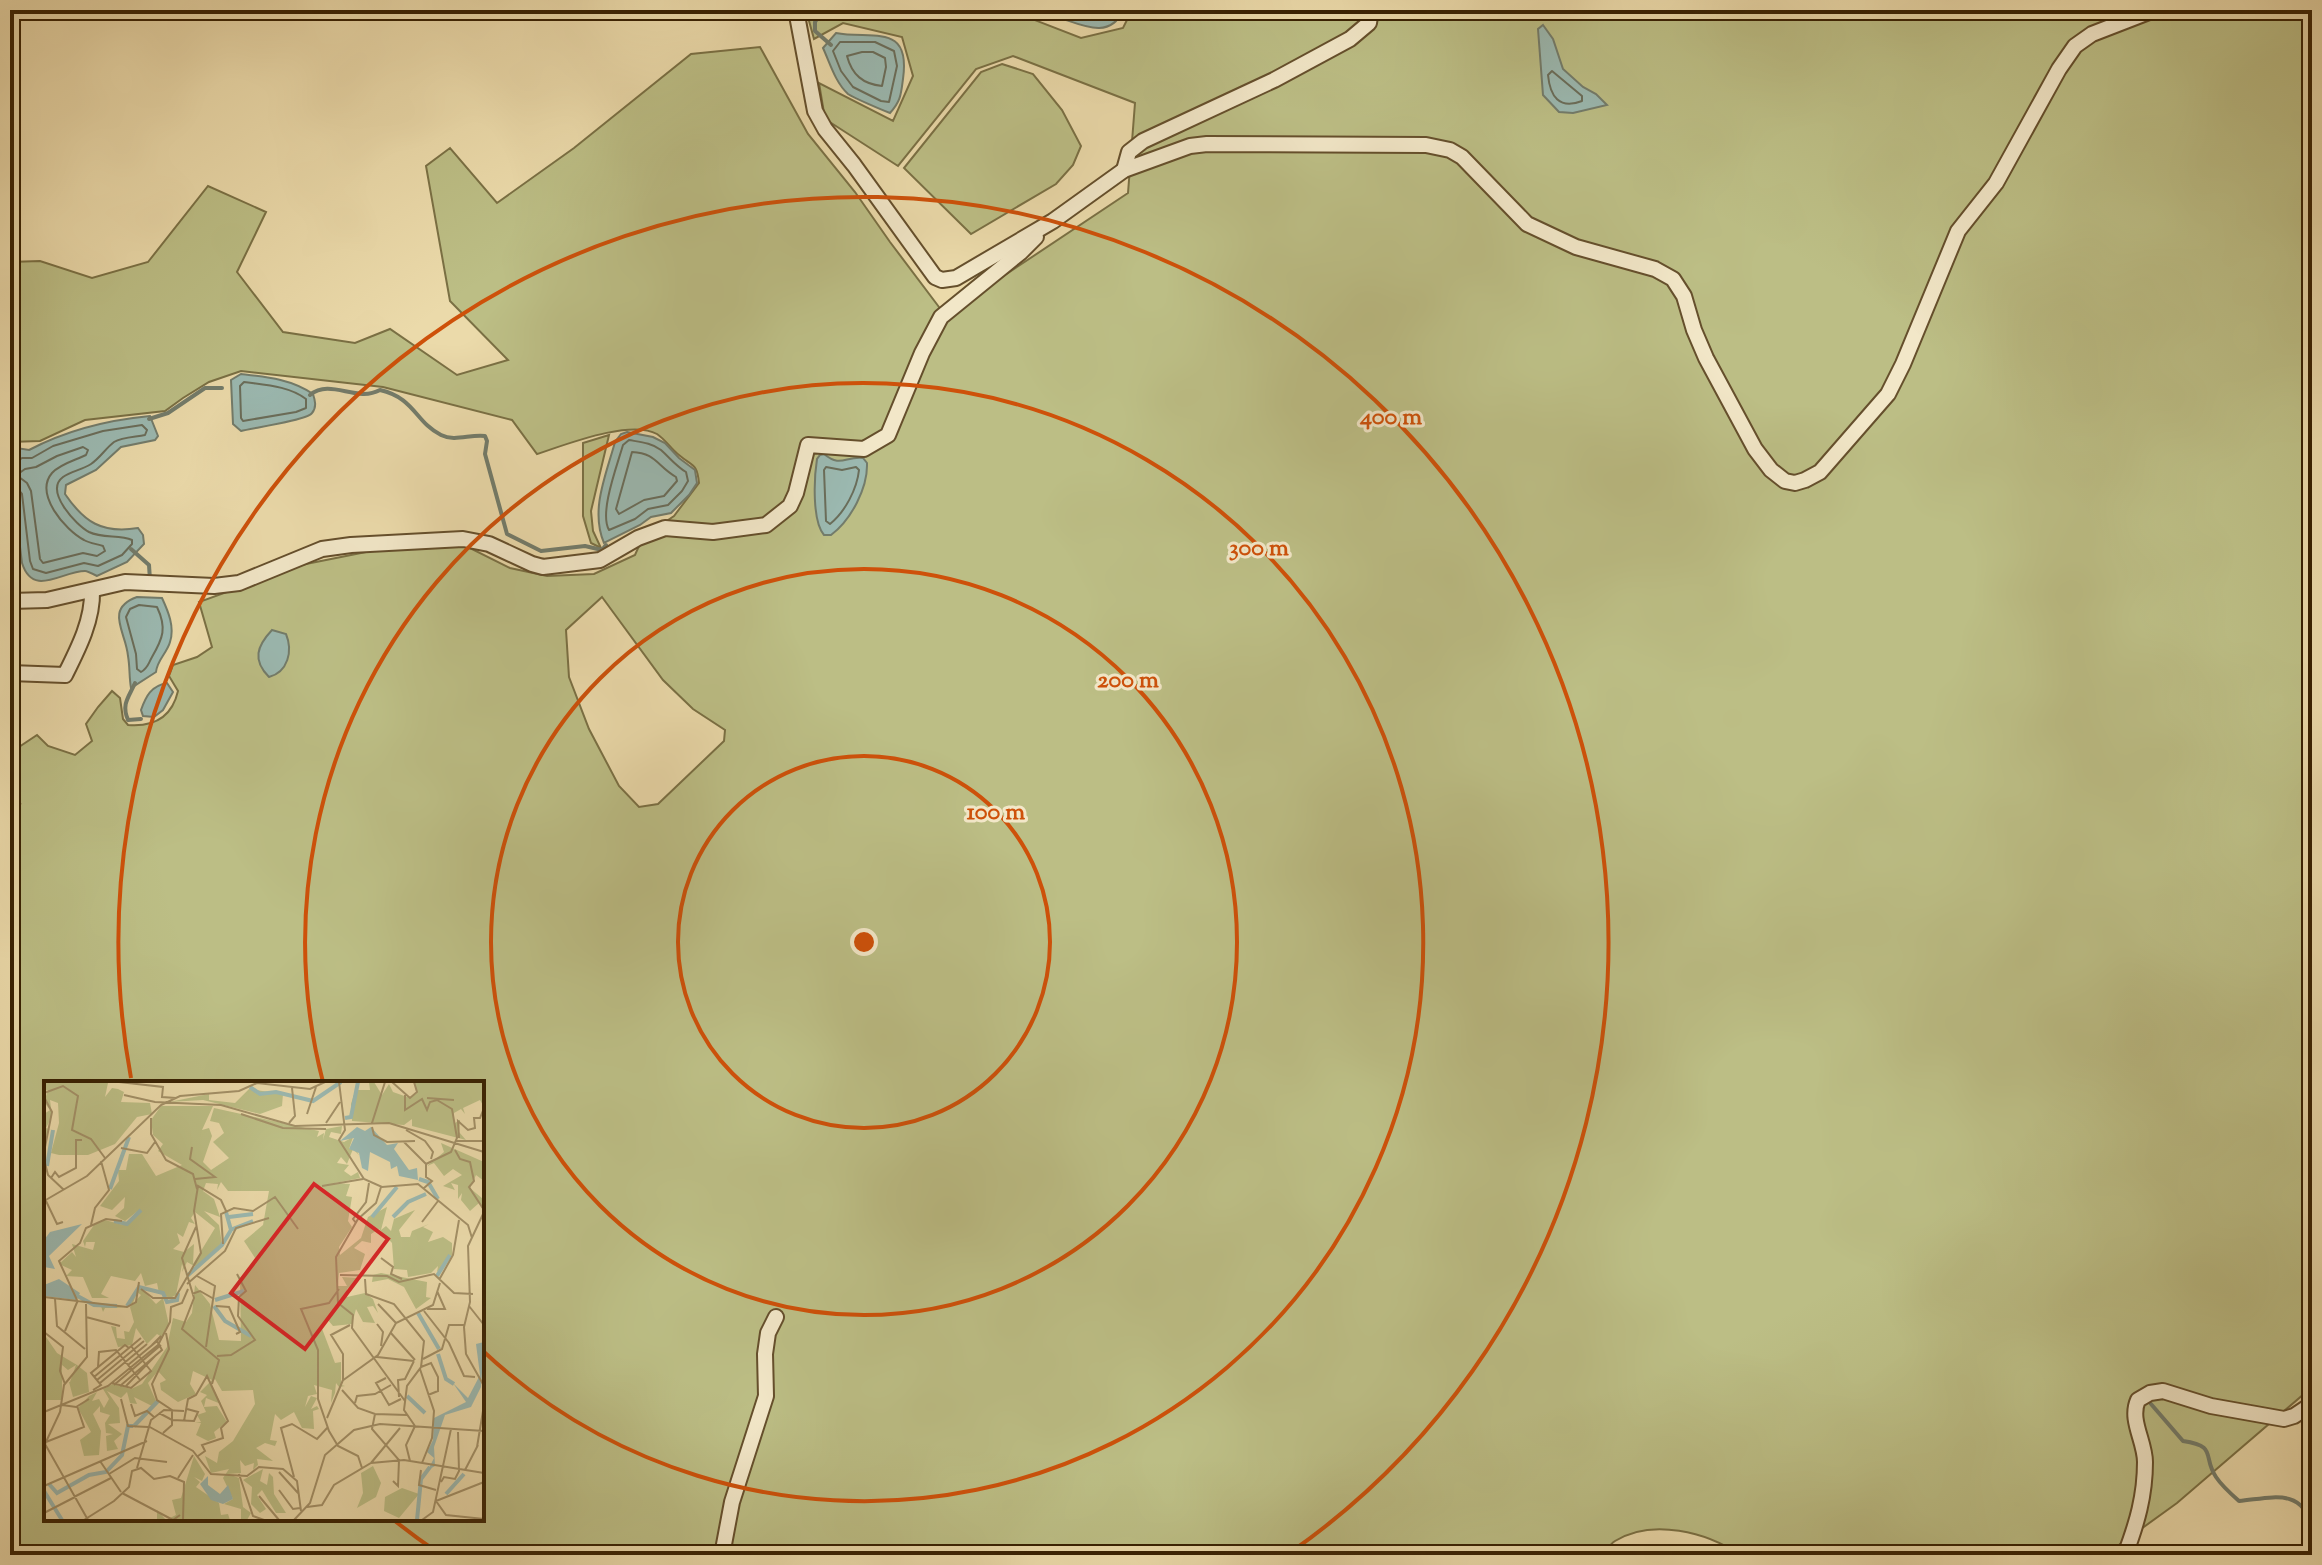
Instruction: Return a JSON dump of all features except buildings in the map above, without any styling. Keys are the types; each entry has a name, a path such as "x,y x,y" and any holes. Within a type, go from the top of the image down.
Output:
{"street":[{"path":"796,10 815,111 935,277 942,280 956,278 1053,221 1124,170 1190,146 1426,145 1450,150 1462,157 1527,224 1576,247 1655,269 1673,279 1684,296 1706,358 1755,449 1771,470 1785,481 1795,483 1820,472 1888,394 1958,231 1996,183 2075,46 2092,34 2154,10"},
{"path":"1124,170 1129,152 1143,141 1260,87 1350,39 1369,23 1371,10"},
{"path":"10,601 47,600 125,582 214,586 239,583 322,549 351,545 463,539 489,544 543,567 600,560 638,538 665,528 713,532 766,525 790,506 808,445 864,449 888,435 922,353 941,317 1021,252 1053,221"},
{"path":"10,673 65,675 88,622 92,591"},
{"path":"722,1555 732,1502 766,1396 765,1354 768,1333 776,1317"},
{"path":"2125,1555 2140,1514 2145,1459 2134,1414 2138,1400 2150,1393 2163,1391 2211,1406 2284,1419 2312,1404"}],"green space":[{"path":"806,10 863,10 872,13 875,10 1009,10 1081,38 1123,28 1132,10 1814,10 1844,19 1878,14 1878,10 2312,10 2312,1387 2177,1503 2105,1555 1740,1555 1696,1534 1662,1529 1630,1534 1613,1542 1603,1555 10,1555 10,813 20,804 10,800 10,753 37,735 48,746 75,755 92,741 86,724 112,691 120,698 123,719 128,725 154,722 166,714 178,691 169,676 173,665 197,657 212,647 199,602 301,565 376,550 466,546 510,568 547,576 594,574 635,555 643,537 674,516 699,483 694,466 657,434 645,430 597,435 537,454 512,420 383,387 241,371 209,382 165,411 85,420 40,441 10,442 10,262 40,261 92,278 148,262 208,186 266,212 237,272 283,332 355,343 390,329 457,375 508,360 450,301 426,166 450,148 497,203 574,148 691,54 760,47 808,134 855,192 945,315 1128,193 1135,103 1013,56 976,69 898,166 825,119 819,83 893,121 913,76 902,37 843,23 814,39","holes":["602,597 663,680 693,709 725,730 724,741 658,804 639,807 619,786 589,729 569,677 566,630"]},
{"path":"1002,64 1033,74 1062,110 1081,146 1073,165 1056,184 971,234 904,168 981,72"},
{"path":"609,435 591,511 593,531 601,548 591,543 583,516 583,443"}],"water":[{"path":"1026,10 1123,10 1110,25 1094,28"},
{"path":"1543,25 1553,39 1563,69 1607,105 1573,113 1559,112 1543,95 1538,29"},
{"path":"836,33 886,37 895,41 901,49 904,61 902,89 890,113 848,94 840,84 823,48"},
{"path":"241,374 278,380 305,389 313,394 314,411 308,416 280,424 241,431 233,424 231,380"},
{"path":"150,416 158,436 155,440 121,447 96,470 66,485 65,494 79,512 95,524 114,529 138,528 144,544 127,562 97,576 85,571 49,580 33,579 22,563 10,465 17,448 29,450 88,427"},
{"path":"627,432 653,437 665,443 695,470 697,483 671,513 651,517 604,543 599,518 601,492 615,442"},
{"path":"824,454 839,461 863,458 867,463 865,483 857,503 831,535 824,535 816,510 817,459"},
{"path":"137,597 162,598 172,631 169,646 156,672 131,688 119,615 127,602"},
{"path":"272,630 286,634 289,654 281,671 269,677 260,665 258,653"},
{"path":"167,683 173,692 163,710 154,717 143,716 141,710 150,692"}],"waterway":[{"path":"823,10 815,22 815,31 831,45"},
{"path":"149,419 168,413 205,388 222,388"},
{"path":"310,395 326,389 362,394 380,390 408,404 425,424 441,435 452,438 485,436 485,454 507,534 541,551 585,546 602,550 606,545"},
{"path":"131,549 149,565 150,580"},
{"path":"135,683 125,709 128,720 141,719"},
{"path":"2151,1404 2183,1441 2205,1449 2216,1477 2239,1501 2274,1497 2293,1500 2307,1514 2312,1527"}]}
